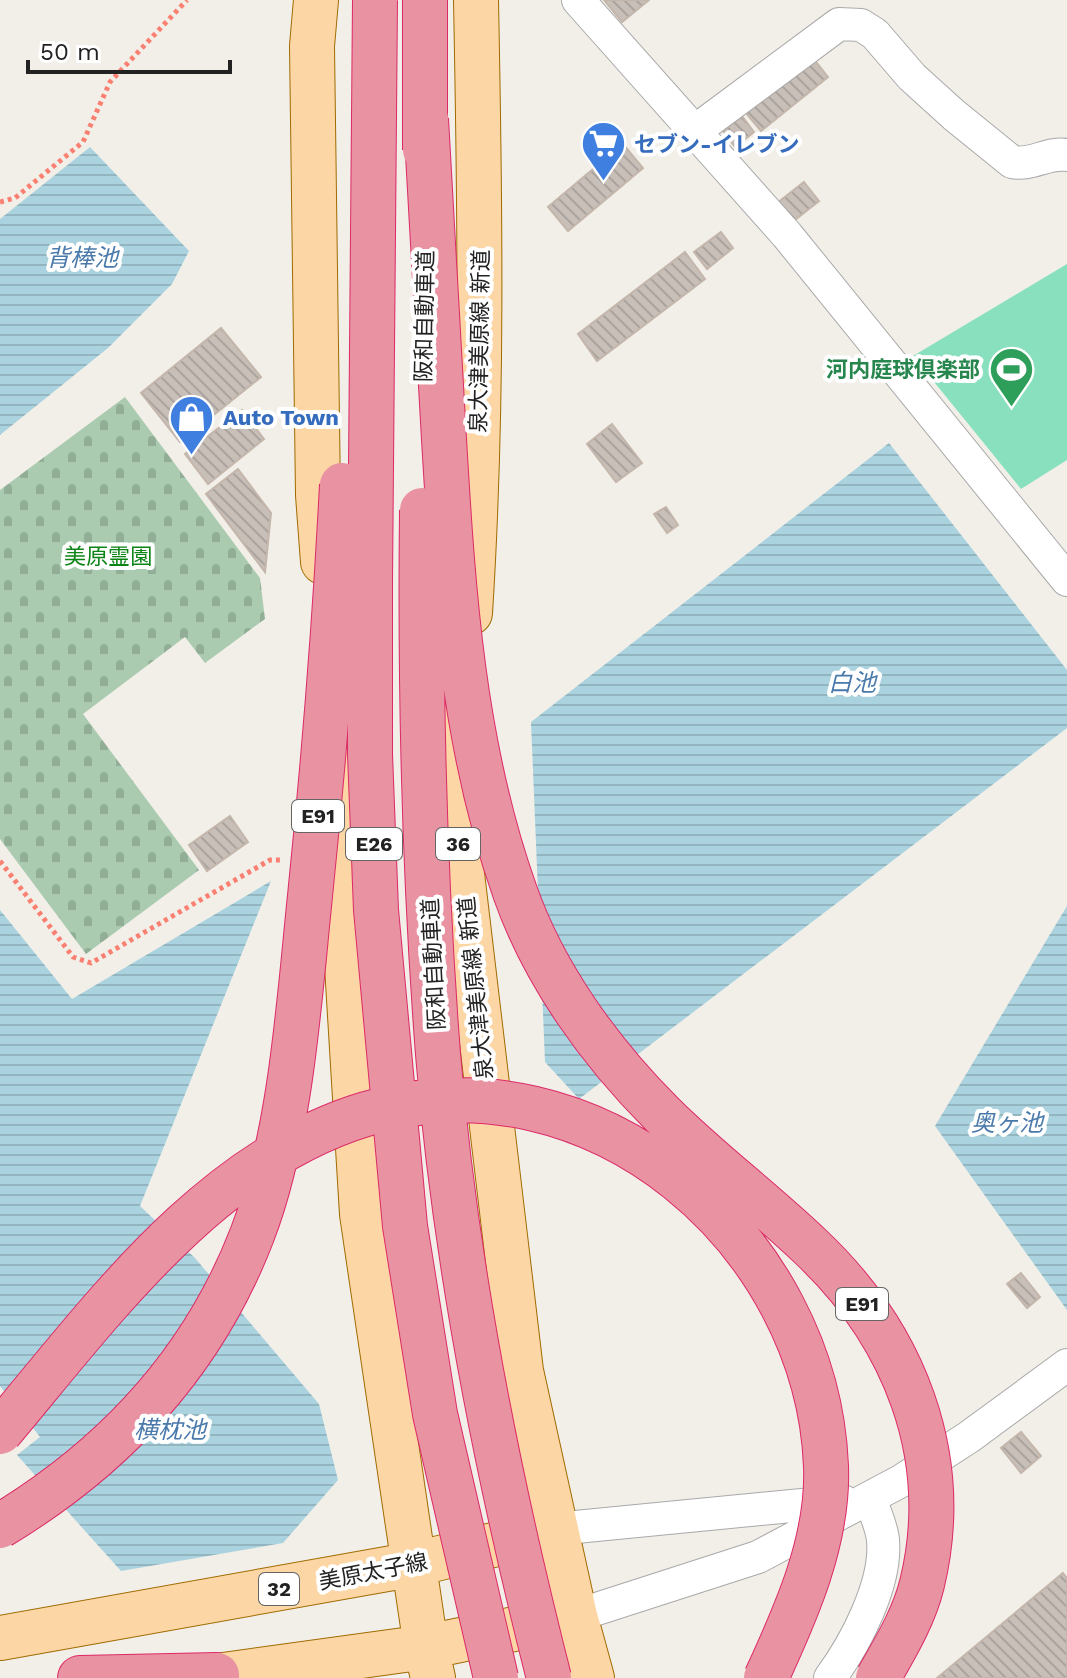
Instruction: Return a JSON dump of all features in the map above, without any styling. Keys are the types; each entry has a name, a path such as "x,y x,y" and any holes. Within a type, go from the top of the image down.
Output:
{"highway":[{"name":"E91","path":"0,1526 43,1500 133,1424 172,1378 204,1333 253,1233 283,1120 323,774 338,571 354,271 359,72 366,0"},
{"name":"E26","path":"375,0 370,754 376,910 390,1078 410,1257 435,1414 496,1678"},
{"name":"阪和自動車道","path":"425,0 422,762 439,1056 457,1219 485,1389 523,1576 549,1678"},
{"name":"E91","path":"426,119 451,556 468,716 491,823 517,898 545,960 583,1020 662,1114 813,1248 855,1294 885,1336 908,1383 922,1431 930,1481 930,1534 921,1587 901,1637 878,1678"},
{"path":"0,1432 152,1255 226,1190 297,1143 367,1114 413,1105 459,1101 502,1103 545,1111 625,1144 666,1170 701,1199 732,1230 758,1263 799,1337 813,1376 823,1423 826,1471 822,1520 809,1572 766,1678"},
{"path":"80,1678 209,1677"}],"main road":[{"path":"316,0 312,46 318,495 362,1214 429,1663"},
{"name":"泉大津美原線 新道","path":"476,0 481,246 475,491 456,823 521,1371 575,1616 592,1678"},
{"name":"美原太子線","path":"0,1638 415,1564 555,1529"},
{"path":"209,1677 429,1663 575,1616"}],"street":[{"path":"578,0 787,235 1067,580"},
{"path":"695,131 839,24 861,25 875,34 912,77 1012,162 1024,164 1055,153 1067,155"},
{"path":"575,1616 758,1557 870,1498 969,1437 1067,1365"},
{"path":"555,1529 870,1498"},
{"path":"830,1678 860,1627 880,1581 883,1540 870,1498"}],"path":[{"path":"0,202 15,198 83,142 110,82 187,0"},
{"path":"0,861 73,957 91,963 270,860 284,859"}],"green space":[{"name":"河内庭球倶楽部","path":"1067,264 1067,460 1021,489 913,356"},
{"name":"美原霊園","path":"125,397 260,578 265,619 205,663 185,637 83,714 199,870 86,954 0,839 0,490"}],"water":[{"name":"背棒池","path":"90,147 189,251 172,284 108,348 0,435 0,219"},
{"name":"白池","path":"889,443 1067,670 1067,728 579,1099 545,1062 531,722"},
{"name":"横枕池","path":"271,881 140,1206 195,1258 319,1404 338,1480 283,1543 121,1571 17,1455 40,1437 0,1386 0,910 72,999"},
{"name":"奥ヶ池","path":"1067,906 1067,1310 935,1126"}],"building":[{"path":"604,0 649,0 622,22"},
{"path":"813,58 828,77 761,131 745,112"},
{"path":"742,116 754,132 735,147 723,131"},
{"path":"623,144 643,168 568,231 548,207"},
{"path":"804,182 819,201 791,223 776,204"},
{"path":"721,232 733,248 707,269 694,252"},
{"path":"685,252 705,279 597,361 578,334"},
{"path":"221,328 261,377 180,442 141,393"},
{"path":"242,410 264,439 208,484 185,454"},
{"path":"612,424 642,463 616,482 587,444"},
{"path":"238,469 271,513 265,572 206,494"},
{"path":"666,507 678,525 667,533 654,514"},
{"path":"230,816 248,842 207,871 189,845"},
{"path":"1021,1273 1040,1297 1027,1308 1007,1284"},
{"path":"1021,1432 1041,1456 1021,1473 1001,1448"},
{"path":"1063,1573 1067,1578 1067,1678 937,1678"}],"place":[{"name":"セブン-イレブン","path":"603,183"},
{"name":"河内庭球倶楽部","path":"1011,408"},
{"name":"Auto Town","path":"192,456"}]}
